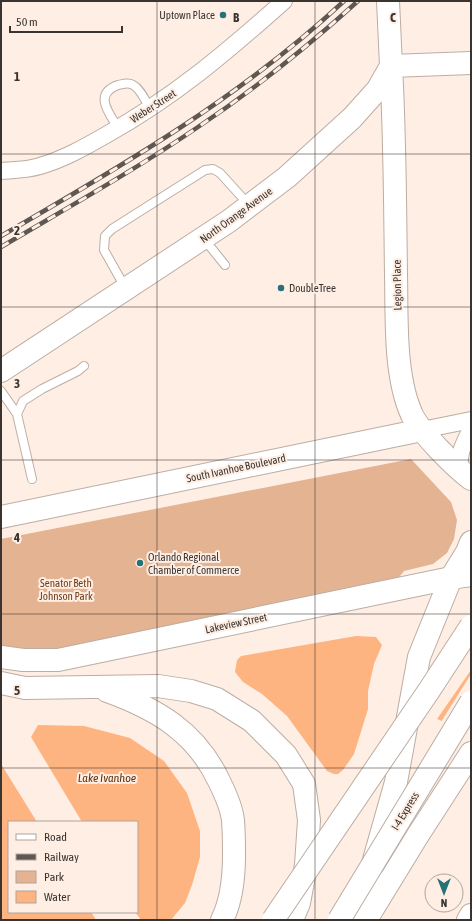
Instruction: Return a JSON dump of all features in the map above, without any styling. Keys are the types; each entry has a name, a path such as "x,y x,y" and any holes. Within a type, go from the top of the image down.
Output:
{"main road":[{"path":"388,1 391,66 471,63"},
{"name":"North Orange Avenue","path":"1,371 204,238 287,177 352,118 378,89 391,66"},
{"name":"Legion Place","path":"391,66 398,334 401,377 406,398 413,416 422,430 465,475"},
{"name":"South Ivanhoe Boulevard","path":"1,517 422,430"},
{"path":"357,920 396,782 419,657 461,576 471,542"},
{"name":"Lakeview Street","path":"1,657 23,660 58,660 461,576"},
{"path":"273,920 471,626"},
{"path":"1,682 25,688 158,686 191,691 217,699 252,722 286,756 304,784 309,820 306,865 299,903 292,920"},
{"path":"98,688 139,703 173,724 192,740 211,764 224,792 233,820 234,880 222,920"},
{"name":"I-4 Express","path":"339,920 471,702"},
{"path":"366,920 418,835 471,753"},
{"path":"468,920 471,915"}],"street":[{"name":"Weber Street","path":"1,171 39,166 58,160 80,150 118,128 173,93 207,67 284,1"},
{"name":"South Ivanhoe Boulevard","path":"422,430 471,420"},
{"path":"465,475 460,454 462,446 471,430"}],"lane":[{"path":"118,128 106,108 104,99 106,93 110,89 126,83 133,85 139,90 150,108"},
{"path":"126,289 104,250 105,236 112,229 205,170 213,169 220,173 249,206"},
{"path":"204,238 225,265"},
{"path":"17,414 23,401 42,389 78,371 84,366"},
{"path":"1,391 17,414 32,479"}],"green space":[{"name":"Senator Beth Johnson Park","path":"411,459 451,502 457,520 454,539 447,553 433,564 404,571 396,581 74,652 1,648 1,539"}],"water":[{"path":"356,636 376,637 382,645 374,664 368,691 368,709 354,754 343,770 338,774 334,774 327,771 287,716 262,694 243,682 235,672 237,660 241,656"},
{"path":"471,670 471,733 437,719"},
{"name":"Lake Ivanhoe","path":"38,725 84,726 130,738 164,761 187,793 200,831 200,857 192,885 185,903 171,920 141,920 136,913 138,913 138,821 81,821 31,737"},
{"path":"1,764 36,821 8,821 8,913 92,913 96,920 1,920"}],"pier":[{"path":"471,668 460,685 436,720 436,718"},
{"path":"471,674 471,735 441,722"}],"railway":[{"path":"1,236 136,156 222,99 305,36 344,1"},
{"path":"1,247 125,174 219,113 320,35 358,1"}],"place":[{"name":"Uptown Place","path":"223,15"},
{"name":"DoubleTree","path":"281,288"},
{"name":"Orlando Regional Chamber of Commerce","path":"140,563"}]}
